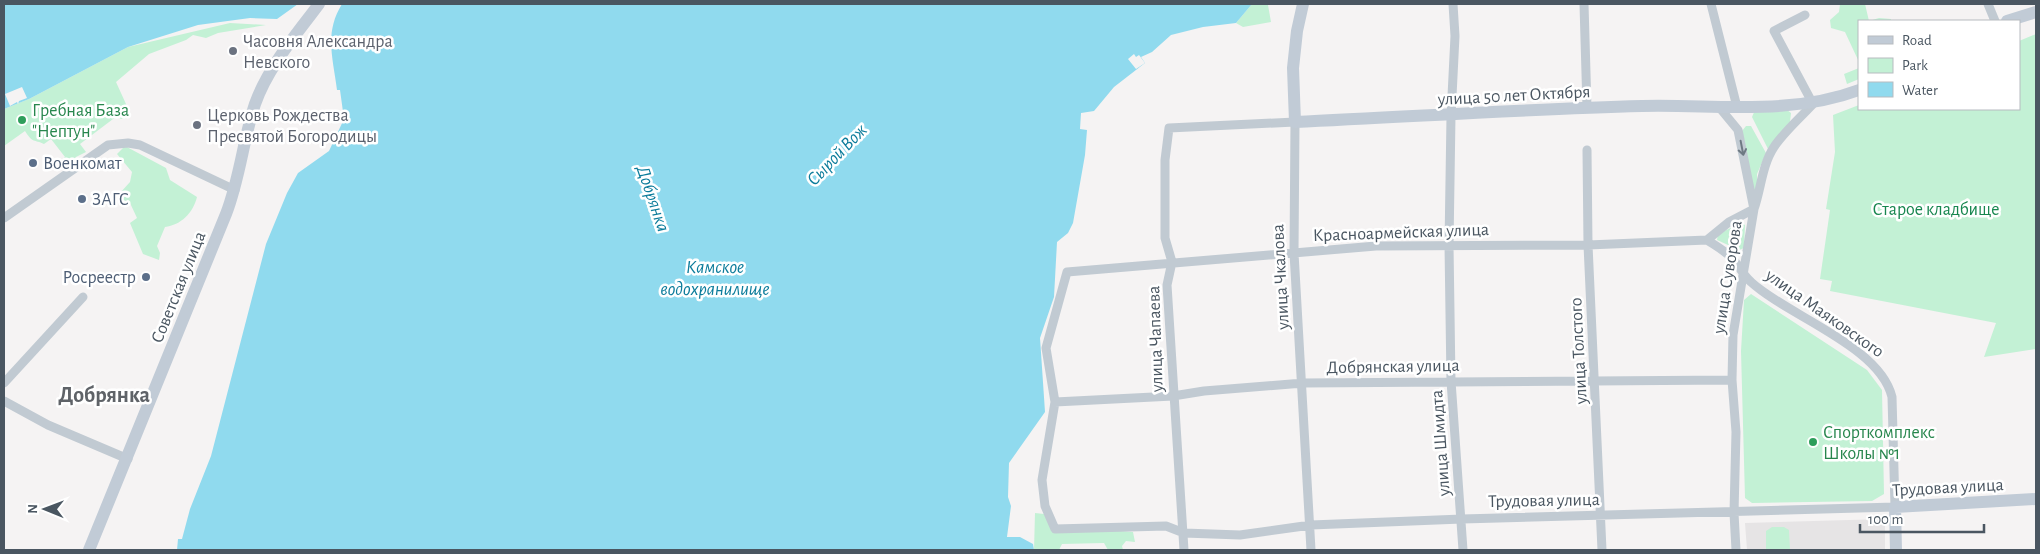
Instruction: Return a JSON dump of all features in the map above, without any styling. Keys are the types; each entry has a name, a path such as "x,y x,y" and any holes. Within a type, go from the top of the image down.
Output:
{"street":[{"name":"Советская улица","path":"90,550 235,190 256,102 267,78 318,4"},
{"name":"улица Чкалова","path":"1303,4 1297,30 1293,68 1295,122 1294,253 1303,383 1311,550"},
{"name":"улица Шмидта","path":"1453,4 1455,36 1451,116 1449,245 1452,381 1463,550"},
{"path":"1584,4 1587,108"},
{"path":"1711,4 1736,107"},
{"path":"1988,4 1995,20"},
{"path":"2010,20 2036,12"},
{"path":"1707,240 1729,222 1754,209 1762,188 1764,169 1774,147 1813,104 1774,31 1806,14"},
{"name":"улица 50 лет Октября","path":"1169,128 1587,108 1736,107 1813,104 1858,90"},
{"name":"улица Суворова","path":"1719,107 1738,130 1754,209 1734,324 1732,380 1736,440 1734,513 1736,550"},
{"name":"улица Чапаева","path":"1169,128 1165,160 1166,238 1172,262 1167,285 1184,550"},
{"path":"4,218 108,145 128,143 140,145 235,190"},
{"name":"улица Толстого","path":"1587,150 1588,245 1596,380 1602,550"},
{"name":"Красноармейская улица","path":"1055,402 1046,348 1067,272 1376,246 1588,245 1707,240"},
{"name":"улица Маяковского","path":"1707,240 1733,259 1743,274 1758,287 1864,357 1886,380 1892,397 1896,550"},
{"path":"4,383 83,298"},
{"name":"Добрянская улица","path":"1055,402 1173,396 1204,391 1303,383 1732,380"},
{"path":"4,402 48,425 128,459"},
{"name":"Трудовая улица","path":"1055,402 1042,480 1045,506 1055,529 1166,526 1184,533 1240,535 1311,525 1462,519 1734,513 2036,499"}],"shaded area":[{"path":"1885,519 1885,550 1747,550 1745,523"}],"green space":[{"path":"1252,4 1268,5 1271,22 1243,27 1236,23"},
{"path":"1840,4 1865,4 1869,20 1858,20 1858,60 1845,32 1831,28 1830,20 1839,12"},
{"path":"1879,18 1891,20 1872,20"},
{"path":"230,23 266,25 218,33 206,38 193,35 186,40 149,54 116,82 131,115 121,119 117,116 80,144 86,152 76,157 68,167 61,167 59,162 65,157 51,139 44,144 32,140 25,131 4,146 4,109 29,99 128,47"},
{"name":"Старое кладбище","path":"2036,34 2036,349 1984,357 1996,323 1830,291 1832,281 1820,279 1830,210 1826,209 1835,152 1833,115 1858,105 1858,110 2020,110 2020,41"},
{"path":"1858,68 1858,79 1847,84 1844,74"},
{"path":"1755,110 1787,110 1791,113 1790,122 1769,151 1752,117"},
{"path":"1746,126 1751,126 1766,153 1757,174 1757,194 1754,193 1742,131"},
{"path":"125,146 166,168 170,180 197,197 193,208 186,217 176,224 165,227 157,246 160,253 159,260 143,254 130,223 137,218 130,203 122,199 120,193 130,182 132,172 117,154"},
{"path":"1741,223 1745,225 1744,248 1739,250 1717,240 1718,234"},
{"name":"Спорткомплекс Школы №1","path":"1751,294 1867,370 1882,390 1884,494 1872,501 1752,503 1745,498 1741,351 1744,300"},
{"path":"1035,513 1044,514 1054,533 1108,530 1133,532 1135,542 1126,541 1122,546 1123,550 1108,550 1104,543 1062,544 1059,550 1034,550"},
{"path":"1772,527 1784,527 1789,530 1790,550 1766,550 1766,531"}],"water":[{"path":"4,4 298,4 277,19 250,18 198,25 128,47 29,99 4,109"},
{"name":"Камское водохранилище","path":"342,4 1252,4 1236,23 1203,27 1171,35 1152,52 1141,57 1145,63 1114,87 1094,111 1081,113 1080,129 1087,130 1085,155 1073,223 1068,233 1057,242 1054,297 1040,338 1045,412 1009,463 1008,497 1011,506 1007,537 1020,537 1033,544 1034,550 177,550 178,539 182,539 190,509 211,456 266,244 287,193 298,173 329,151 344,119 340,90 337,90 331,46 333,25"}],"pier":[{"path":"1134,54 1136,57 1139,55 1145,63 1136,69 1128,59"},
{"path":"22,87 27,98 19,101 18,104 17,102 10,106 5,94"}],"place":[{"name":"Часовня Александра Невского","path":"233,51"},
{"name":"Гребная База \"Нептун\"","path":"22,120"},
{"name":"Церковь Рождества Пресвятой Богородицы","path":"197,125"},
{"name":"Военкомат","path":"33,163"},
{"name":"ЗАГС","path":"82,199"},
{"name":"Росреестр","path":"146,277"},
{"name":"Спорткомплекс Школы №1","path":"1813,442"}],"district":[{"name":"Добрянка","path":"104,394"}],"water label":[{"name":"Сырой Вож","path":"836,154"}]}
